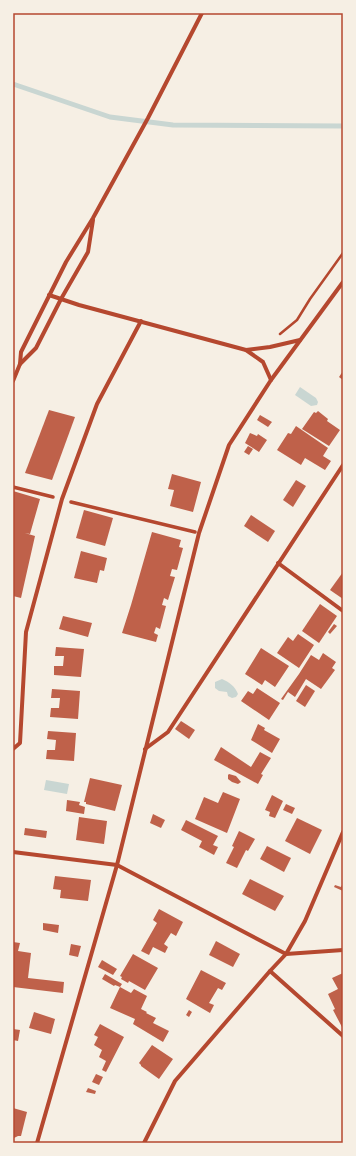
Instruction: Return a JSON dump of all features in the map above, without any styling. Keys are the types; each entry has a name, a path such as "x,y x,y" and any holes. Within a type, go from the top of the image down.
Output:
{"street":[{"path":"13,382 20,364 21,352 71,252 93,218 148,118 202,13"},
{"path":"20,364 36,348 61,299 88,252 93,218"},
{"path":"37,1143 117,864 199,533 226,452 271,380 343,282"},
{"path":"49,295 246,350 263,362 271,380"},
{"path":"13,749 20,744 26,632 62,499 97,404 141,321"},
{"path":"246,350 270,347 300,340"},
{"path":"145,750 168,732 343,465"},
{"path":"13,487 53,497"},
{"path":"71,502 195,532"},
{"path":"278,563 343,611"},
{"path":"144,1143 175,1082 270,970 286,954 305,921 343,832"},
{"path":"13,852 117,864 286,954 343,950"},
{"path":"270,970 343,1036"}],"path":[{"path":"276,337 297,320 343,253"}],"shaded area":[{"path":"300,387 316,398 318,402 317,405 311,406 295,395"},
{"path":"222,679 235,689 238,694 236,697 232,698 228,696 227,692 219,691 215,688 215,682"},
{"path":"46,780 69,784 67,794 44,790"}],"building":[{"path":"343,371 343,380 339,377"},
{"path":"49,410 75,417 52,480 25,473"},
{"path":"318,411 328,419 327,421 340,430 329,446 302,429 314,412 316,413"},
{"path":"260,415 272,422 268,427 257,420"},
{"path":"296,426 328,448 323,456 331,461 325,470 305,458 301,465 277,450 288,433 291,434"},
{"path":"250,433 257,436 258,434 267,440 259,452 245,443"},
{"path":"248,446 253,449 249,455 244,452"},
{"path":"172,474 201,482 193,512 170,506 174,490 168,489"},
{"path":"296,480 306,486 293,507 283,500"},
{"path":"13,491 40,499 30,534 25,533 35,536 21,598 13,596"},
{"path":"84,510 113,518 105,546 76,538"},
{"path":"251,515 275,531 268,542 244,526"},
{"path":"152,532 181,540 179,547 183,548 177,570 172,569 170,576 175,577 168,600 164,598 162,605 166,606 160,629 156,627 154,633 158,635 156,642 122,633"},
{"path":"81,551 107,558 104,571 100,570 97,583 74,578"},
{"path":"343,572 343,599 330,590"},
{"path":"320,604 337,616 319,643 302,631"},
{"path":"63,616 92,623 88,637 59,629"},
{"path":"334,624 337,626 330,634 328,632"},
{"path":"298,634 314,645 299,668 277,653 288,637 293,641"},
{"path":"56,647 84,649 81,677 54,675 54,666 63,666 64,656 55,656"},
{"path":"261,648 289,666 275,687 265,680 262,685 245,674"},
{"path":"323,653 336,662 332,668 335,670 321,689 306,679 295,697 288,692 283,700 281,699 311,655 319,660"},
{"path":"306,685 315,691 305,707 296,701"},
{"path":"257,688 280,703 269,720 241,701 248,691 253,694"},
{"path":"52,689 80,691 78,719 50,717 51,708 59,708 60,698 51,698"},
{"path":"181,721 195,730 189,739 175,729"},
{"path":"258,724 265,728 264,730 280,739 272,753 251,740"},
{"path":"48,731 76,733 74,761 46,759 47,750 55,750 56,740 47,739"},
{"path":"221,747 251,767 260,752 271,758 261,774 263,775 258,784 214,760"},
{"path":"228,775 236,776 241,782 238,784 232,782 228,779"},
{"path":"90,778 122,785 115,811 86,804 86,802 84,802"},
{"path":"223,792 240,799 227,833 195,819 204,797 218,803"},
{"path":"272,795 283,801 275,818 269,816 270,812 265,810"},
{"path":"67,800 80,802 79,805 85,807 84,814 66,811"},
{"path":"286,804 295,808 292,814 283,810"},
{"path":"153,814 165,820 161,828 150,823"},
{"path":"79,817 107,821 104,844 76,840"},
{"path":"297,818 322,830 310,854 285,841"},
{"path":"186,820 218,836 213,845 218,847 214,855 199,847 202,841 181,830"},
{"path":"25,828 47,831 46,838 24,835"},
{"path":"239,831 255,839 248,851 246,850 237,868 226,863 234,847 232,846"},
{"path":"267,846 291,858 284,872 260,859"},
{"path":"55,876 91,880 88,901 60,898 61,890 53,889"},
{"path":"250,879 284,896 275,911 242,894"},
{"path":"335,885 341,887 343,885 343,891 334,887"},
{"path":"159,909 183,922 176,936 171,933 164,944 168,947 165,953 153,947 149,955 141,951 157,923 153,920"},
{"path":"43,923 59,925 58,933 43,930"},
{"path":"216,941 240,954 233,967 209,955"},
{"path":"13,942 20,943 18,951 31,953 28,978 64,982 63,993 13,987"},
{"path":"71,944 81,946 78,957 69,955"},
{"path":"133,954 158,968 145,990 129,981 128,983 121,979 122,977 120,976"},
{"path":"102,960 117,969 113,975 98,967"},
{"path":"201,970 226,983 222,990 218,988 209,1003 214,1005 210,1013 186,999"},
{"path":"343,973 343,1029 333,1010 335,1009 328,994 338,989 332,978"},
{"path":"105,974 122,984 120,987 114,986 102,979"},
{"path":"120,987 131,993 134,989 147,996 141,1009 156,1018 153,1023 169,1031 163,1042 133,1024 135,1019 110,1008"},
{"path":"189,1010 192,1012 189,1017 186,1015"},
{"path":"34,1012 55,1019 51,1034 29,1028"},
{"path":"100,1024 124,1037 106,1072 102,1070 106,1061 99,1057 102,1050 94,1045 98,1037 94,1035"},
{"path":"13,1029 20,1030 18,1041 13,1040"},
{"path":"152,1045 173,1059 159,1079 139,1063"},
{"path":"96,1074 103,1077 99,1085 92,1082"},
{"path":"88,1088 96,1091 95,1094 86,1092"},
{"path":"13,1108 27,1112 21,1136 14,1138"}],"waterway":[{"path":"13,84 110,117 173,125 343,126"}]}
